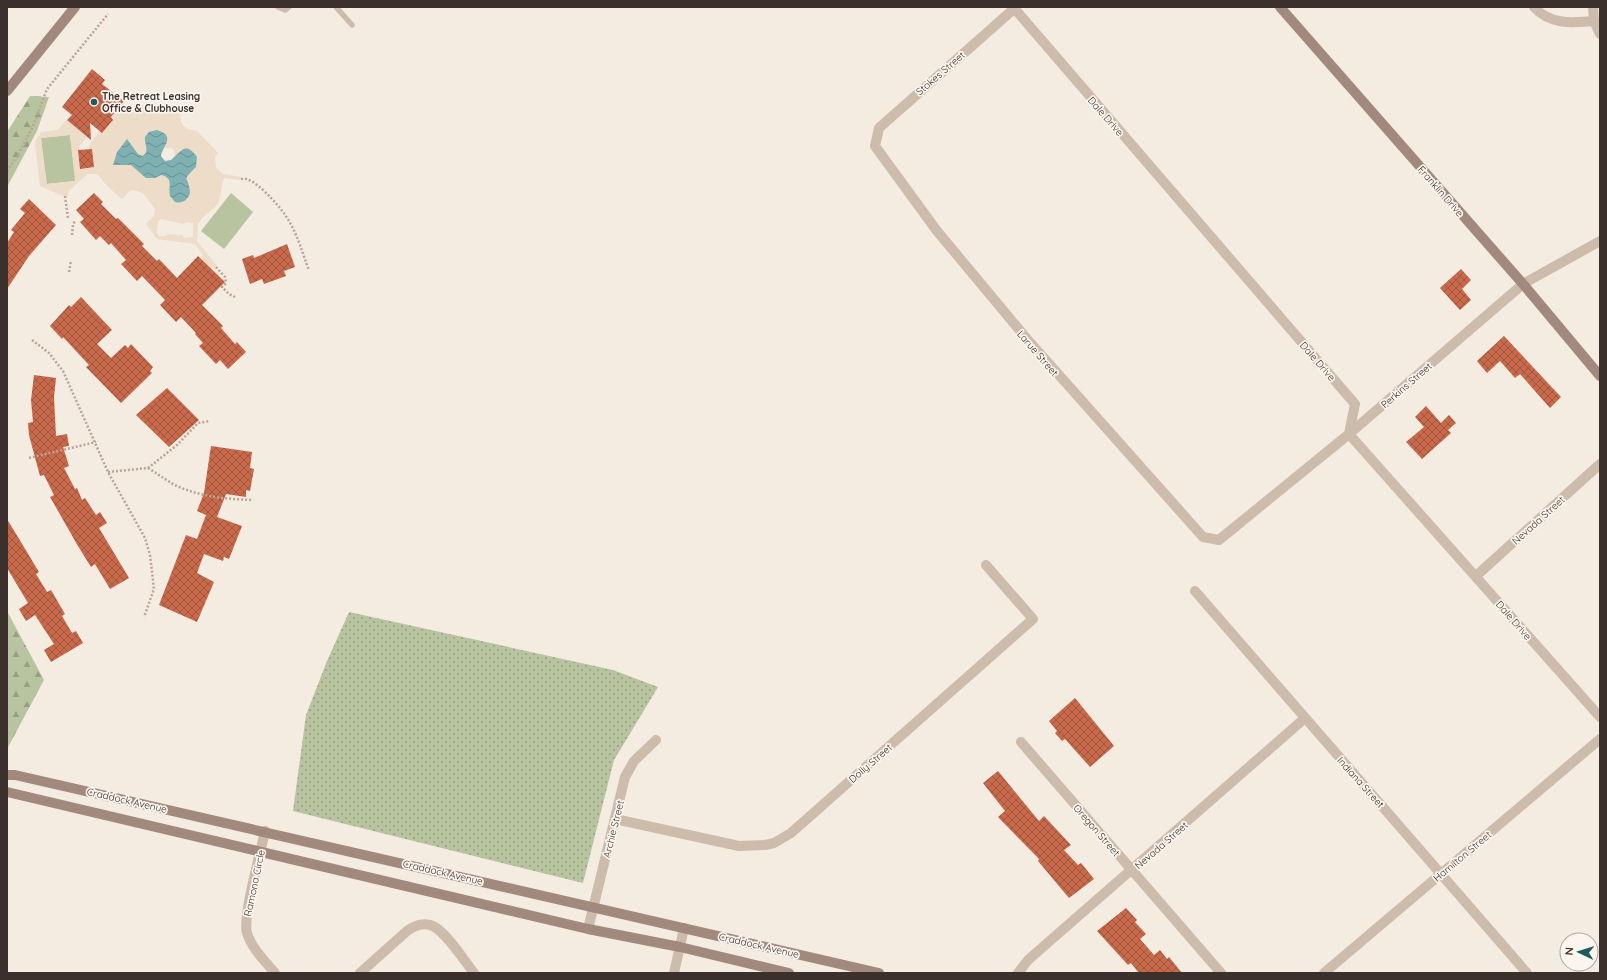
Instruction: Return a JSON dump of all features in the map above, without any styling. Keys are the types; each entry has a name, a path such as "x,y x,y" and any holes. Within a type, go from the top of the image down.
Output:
{"street":[{"path":"7,91 76,7"},
{"name":"Franklin Drive","path":"1280,7 1523,284 1600,376"},
{"path":"1534,7 1547,18 1567,23 1594,20"},
{"path":"1593,7 1594,20 1600,34"},
{"name":"Stokes Street","path":"875,146 879,128 1015,8"},
{"name":"Dale Drive","path":"1015,8 1355,404 1349,434 1600,717"},
{"name":"Larue Street","path":"875,146 937,231 1026,339 1203,537 1219,540"},
{"name":"Perkins Street","path":"1219,540 1349,434 1523,284 1600,241"},
{"name":"Nevada Street","path":"1476,576 1600,464"},
{"name":"Dolly Street","path":"616,819 739,846 765,845 774,843 790,833 1033,619 986,566"},
{"name":"Indiana Street","path":"1195,591 1442,873 1527,973"},
{"name":"Nevada Street","path":"1018,973 1028,960 1305,718"},
{"name":"Hamilton Street","path":"1324,973 1600,739"},
{"name":"Archie Street","path":"588,929 628,769 640,754 656,740"},
{"name":"Oregon Street","path":"1021,742 1221,973"},
{"name":"Craddock Avenue","path":"7,775 15,775 265,831 879,973"},
{"name":"Craddock Avenue","path":"7,792 588,929 680,947 789,973"},
{"name":"Ramona Circle","path":"265,831 248,910 246,931 250,941 275,973"},
{"path":"360,973 407,930 424,924 432,925 440,931 474,973"},
{"path":"674,973 684,928"}],"lane":[{"path":"278,7 285,10 289,7"},
{"path":"336,7 352,25"}],"path":[{"path":"7,171 18,155 34,124 47,89 108,14"},
{"path":"241,179 244,178 250,180 260,187 286,214 295,230 309,271"},
{"path":"65,196 68,218"},
{"path":"72,235 73,224 75,222"},
{"path":"69,272 71,260"},
{"path":"216,267 225,277 226,283 222,286 229,294 235,297"},
{"path":"32,340 49,353 63,371 96,442 108,472 145,538 150,555 154,589 144,617"},
{"path":"108,472 148,468 177,445 198,423 210,421"},
{"path":"29,458 96,442"},
{"path":"148,468 177,486 190,490 220,498 253,500"}],"green space":[{"path":"30,96 49,97 37,131 7,187 7,132"},
{"path":"70,135 76,181 46,184 41,138"},
{"path":"231,193 253,212 224,249 201,231"},
{"path":"7,611 44,680 7,749"},
{"path":"349,612 613,670 658,687 614,760 583,883 293,811 306,715 327,661"}],"shaded area":[{"path":"122,103 130,109 136,109 141,105 180,112 183,126 197,131 218,153 215,157 216,168 223,174 241,177 240,180 225,178 223,180 219,202 203,217 198,224 197,241 217,266 215,269 213,266 210,268 202,260 203,255 195,244 157,239 146,224 154,216 155,209 143,193 134,190 129,192 122,199 108,187 98,175 95,174 88,174 83,178 68,192 68,196 63,196 40,186 35,142 41,132 58,130 67,120 87,137 79,146 82,168 94,167 92,149 89,149 89,145 100,131 103,132 112,120 111,118","holes":["70,135 75,181 47,184 41,138","145,137 167,145 165,148 171,148 174,150 175,156 180,150 188,150 193,152 197,157 195,169 187,175 186,182 189,186 178,203 172,199 169,193 170,184 168,177 161,175 155,178 139,171 131,165 113,165 120,147 127,140 138,154 143,156 147,150","161,219 184,224 186,222 193,223 193,237 184,238 182,235 168,234 165,236 159,236 157,233 158,221"]}],"water":[{"path":"157,130 163,132 167,138 167,142 161,156 165,161 171,160 180,151 186,149 189,149 197,157 196,167 187,177 190,193 188,198 182,202 175,202 170,196 170,183 168,178 165,176 161,175 155,178 146,178 131,165 113,165 117,152 127,139 138,154 143,156 146,152 145,137 149,132"}],"building":[{"name":"The Retreat Leasing Office & Clubhouse","path":"92,69 105,80 102,84 124,101 111,117 113,120 102,133 90,123 91,140 67,120 72,115 62,107"},
{"path":"92,149 94,167 80,169 78,150"},
{"path":"94,193 103,202 101,204 116,219 118,218 144,244 142,246 157,261 159,259 177,278 198,256 225,282 202,305 223,326 221,328 235,344 237,342 246,352 228,369 220,360 216,364 199,346 203,343 181,317 176,322 160,305 165,300 142,276 137,281 121,264 126,260 111,243 109,245 100,236 96,240 80,222 84,219 76,210"},
{"path":"29,199 56,225 29,256 7,289 7,243 14,232 11,230 25,213 20,209"},
{"path":"287,244 295,267 284,271 286,276 264,284 262,279 250,284 242,259 253,255 254,258"},
{"path":"1461,269 1471,280 1462,289 1471,300 1460,310 1440,288"},
{"path":"81,297 112,330 97,344 111,358 125,345 128,348 131,344 153,367 150,371 152,373 121,403 86,367 89,365 63,337 62,339 50,326 69,305 71,307"},
{"path":"1504,336 1561,397 1550,408 1520,374 1515,378 1500,361 1487,373 1477,361"},
{"path":"34,375 56,378 54,397 56,436 67,434 69,446 63,447 69,466 64,468 75,489 77,488 82,500 85,498 96,515 100,512 107,523 99,528 129,578 110,589 95,564 91,567 50,497 54,495 44,475 40,476 29,435 28,423 33,422 31,400"},
{"path":"167,388 199,420 169,447 136,415"},
{"path":"1426,406 1441,423 1449,415 1456,423 1448,430 1451,433 1422,459 1406,442 1424,427 1415,417"},
{"path":"211,446 252,452 250,468 254,469 250,491 246,490 246,497 226,494 217,517 242,526 229,559 224,557 223,561 204,554 197,573 214,582 197,622 159,605 186,535 197,539 206,515 197,511 204,493"},
{"path":"7,519 39,572 36,574 47,592 51,590 65,614 62,616 72,633 76,631 83,643 51,662 44,650 54,644 35,615 26,621 19,609 28,603 7,568"},
{"path":"1075,698 1114,746 1090,767 1065,739 1062,741 1055,733 1057,731 1049,721"},
{"path":"998,771 1039,821 1044,816 1071,845 1064,850 1078,865 1081,863 1094,879 1069,898 1038,861 1039,859 998,817 1005,811 983,783"},
{"path":"1126,908 1137,920 1135,922 1146,934 1140,939 1154,955 1160,950 1167,959 1169,957 1182,973 1139,973 1131,963 1128,965 1097,931"}],"place":[{"name":"The Retreat Leasing Office & Clubhouse","path":"94,102"}]}
